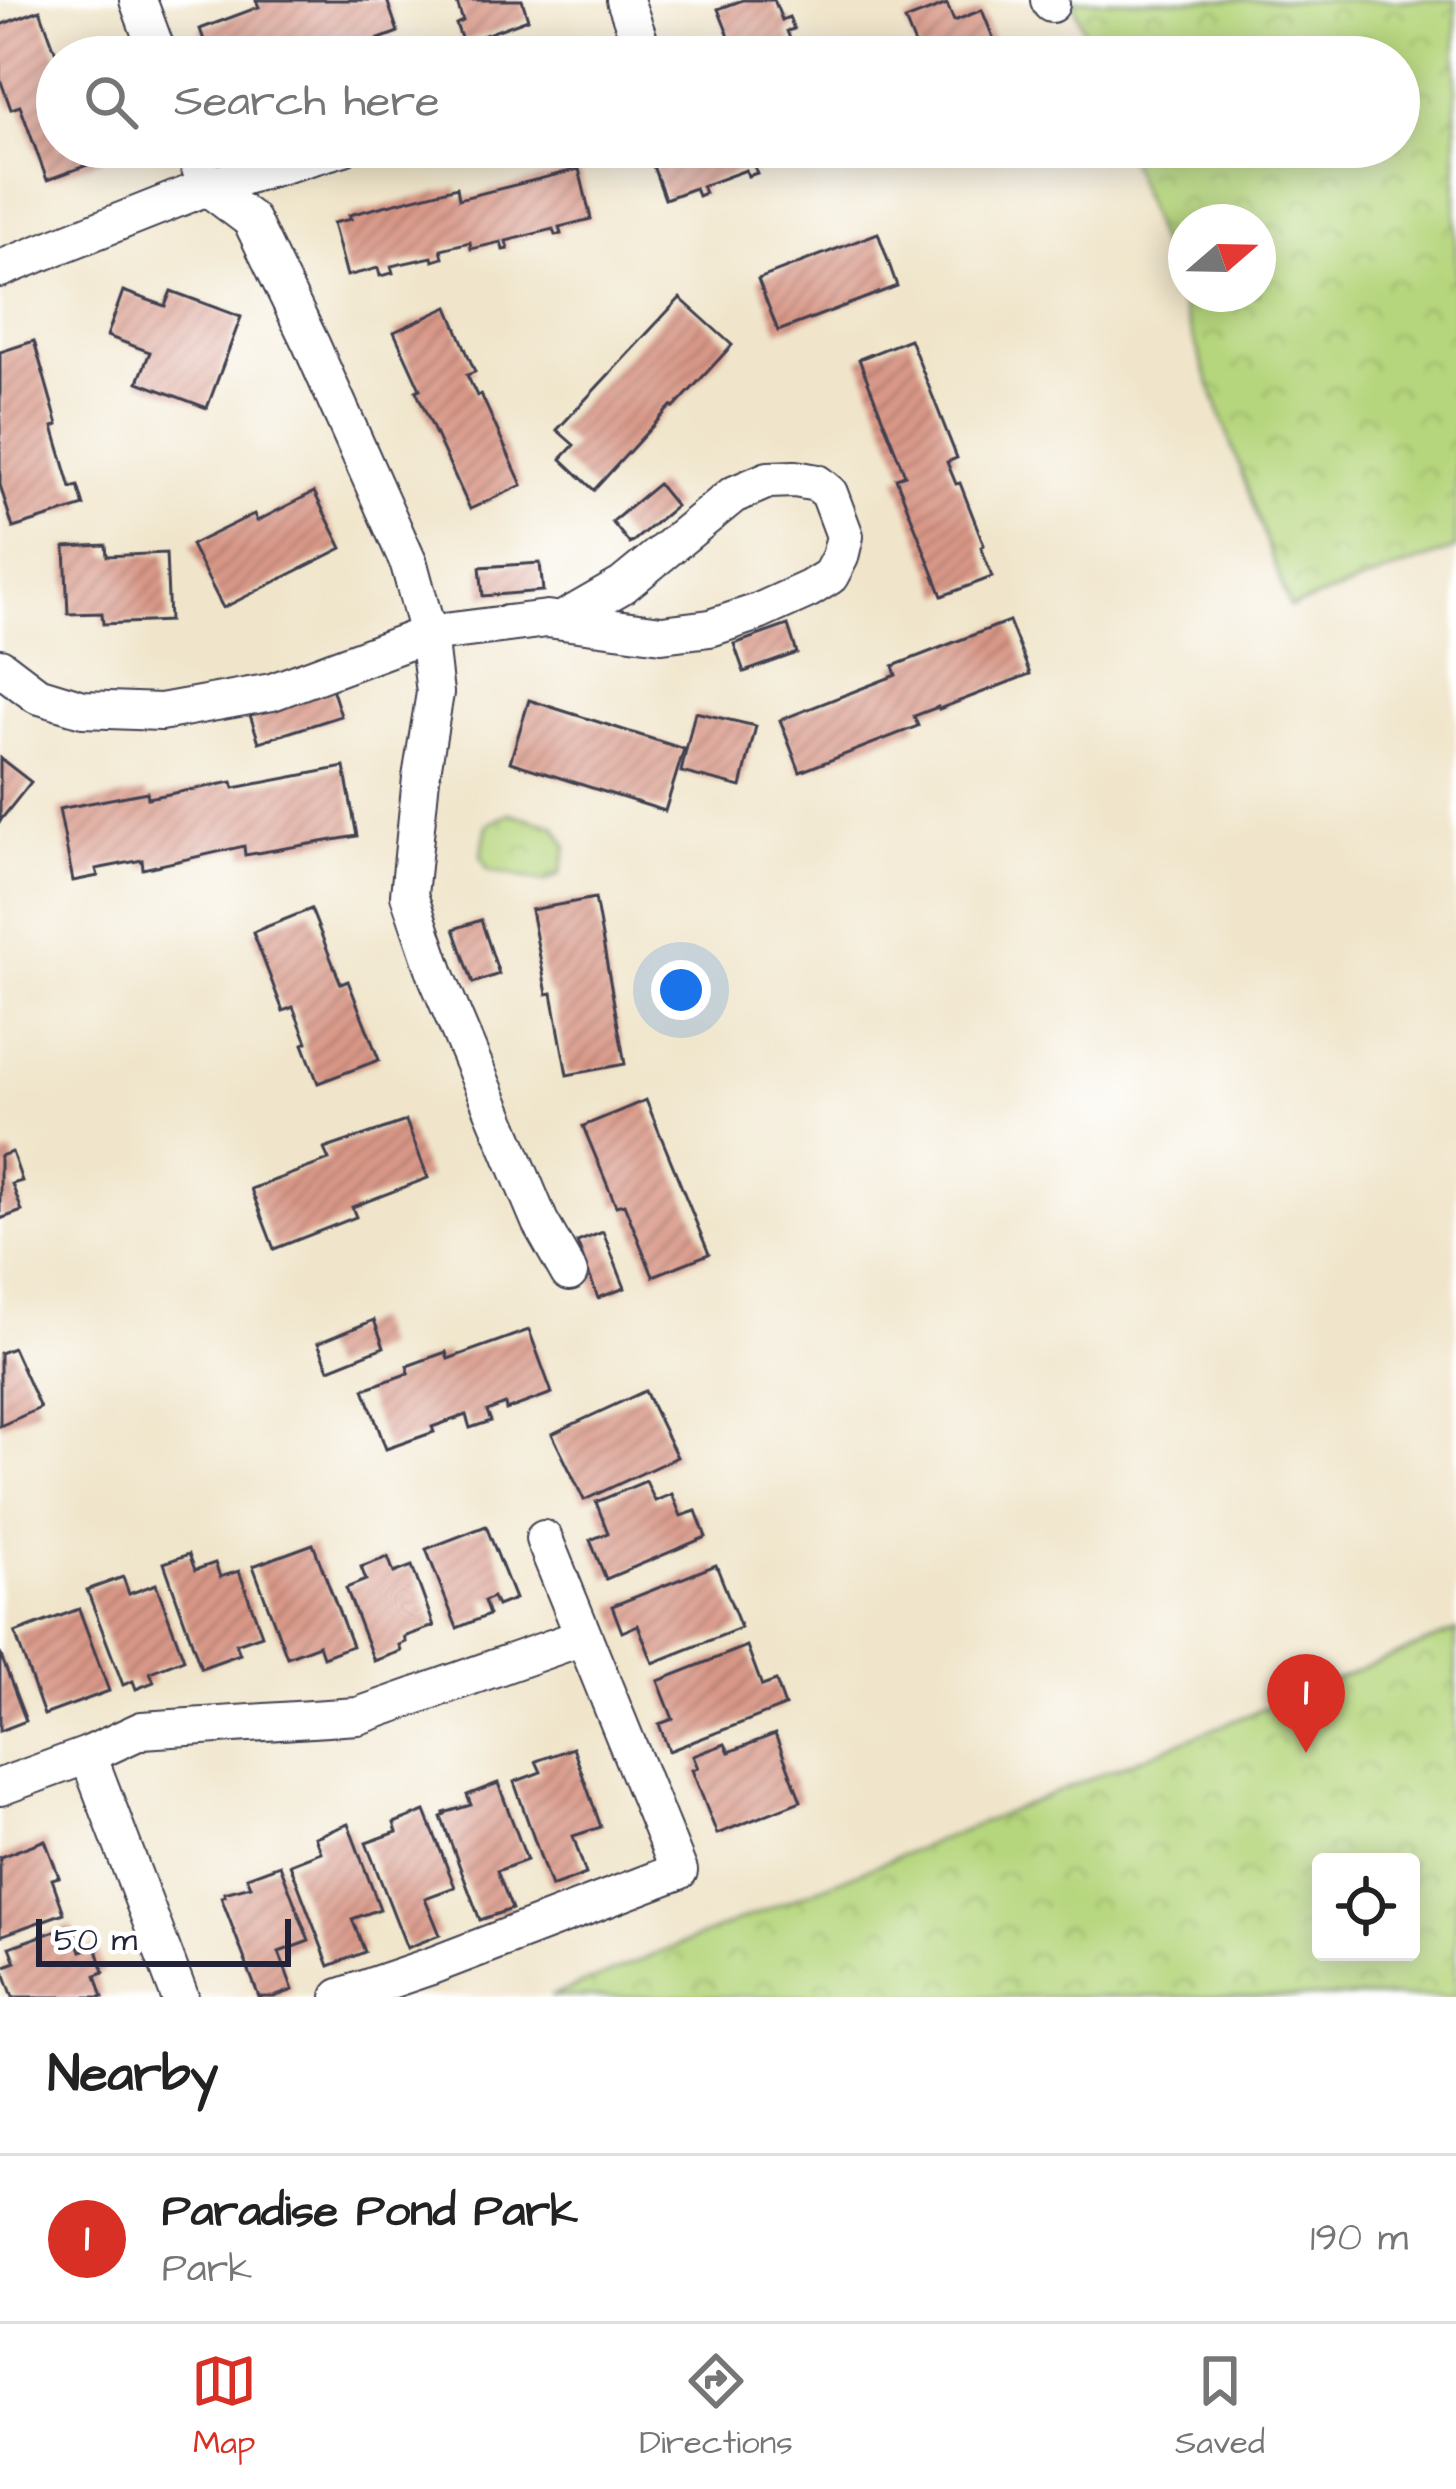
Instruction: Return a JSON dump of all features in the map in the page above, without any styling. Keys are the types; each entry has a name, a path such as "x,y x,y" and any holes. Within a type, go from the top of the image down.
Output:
{"street":[{"path":"138,0 151,36"},
{"path":"625,0 638,36"},
{"path":"200,168 207,188 251,220 410,564 428,634 435,693 409,895 437,977 540,1222 569,1273"},
{"path":"0,269 207,188 274,168"},
{"path":"0,668 37,695 83,709 161,712 272,692 428,634 547,619 662,634 710,628 758,612 830,575 841,557 845,536 829,494 817,483 795,479 768,481 733,496 623,585 562,620"},
{"path":"340,1997 679,1871 544,1539"},
{"path":"0,1786 142,1730 358,1716 583,1637"},
{"path":"88,1755 180,1997"}],"green space":[{"path":"1073,0 1456,0 1456,548 1290,608 1184,312 1276,312 1276,204 1168,204 1168,267 1133,168 1420,168 1420,36 1086,36"},
{"path":"509,813 555,826 567,846 560,874 544,882 488,870 481,856 487,825"},
{"path":"1456,1630 1456,1997 550,1997"}],"building":[{"path":"256,0 387,0 398,32 387,36 202,36 200,29 259,7"},
{"path":"456,0 522,0 528,19 482,36 460,36 456,24 463,21"},
{"path":"743,0 774,0 782,20 789,17 794,29 787,31 789,36 729,36 718,9"},
{"path":"947,4 954,21 982,10 992,36 911,36 905,20"},
{"path":"40,10 50,36 36,36 36,150 20,106 11,109 0,79 0,25"},
{"path":"43,168 80,168 47,180"},
{"path":"654,168 755,168 757,173 748,176 746,170 702,186 705,193 698,196 695,188 665,199"},
{"path":"579,169 591,219 559,227 561,234 555,235 553,229 506,241 508,249 503,250 501,242 471,249 470,242 441,249 443,258 391,266 393,273 380,276 378,268 347,276 333,223 351,219 349,215 457,187 459,199"},
{"path":"878,233 897,286 778,331 758,279"},
{"path":"123,291 165,306 171,291 241,317 207,408 138,382 150,352 107,336"},
{"path":"680,298 732,345 594,490 561,459 574,445 557,430"},
{"path":"448,307 475,372 467,375 477,396 481,394 522,485 470,509 394,332"},
{"path":"910,339 957,458 947,462 956,484 960,483 992,577 942,596 896,478 905,475 859,359"},
{"path":"34,341 71,488 78,486 84,506 13,528 0,485 0,352"},
{"path":"658,484 676,506 630,544 612,522"},
{"path":"314,492 342,548 223,608 191,545 254,514 257,521"},
{"path":"106,545 107,556 166,553 169,621 103,624 102,613 68,614 65,547"},
{"path":"540,563 543,591 483,596 480,567"},
{"path":"1009,621 1030,674 914,716 918,726 800,772 780,720 896,675 893,666"},
{"path":"788,625 797,653 744,672 734,644"},
{"path":"332,688 341,716 259,742 250,715"},
{"path":"529,700 684,749 665,811 510,762"},
{"path":"695,712 756,726 741,787 681,772"},
{"path":"0,758 31,782 0,821"},
{"path":"344,767 357,836 245,855 244,846 143,869 142,860 96,869 98,876 73,881 59,809 147,792 148,798 232,782 234,788"},
{"path":"595,898 625,1064 567,1075 531,910"},
{"path":"311,909 341,984 348,981 379,1060 318,1083 293,1007 283,1011 253,932"},
{"path":"481,920 499,974 473,983 454,929"},
{"path":"646,1100 709,1254 653,1276 624,1204 616,1206 583,1126"},
{"path":"406,1121 428,1178 352,1207 356,1217 274,1249 251,1189 329,1160 324,1149"},
{"path":"12,1152 22,1181 12,1184 22,1211 0,1219 0,1156"},
{"path":"603,1232 625,1288 598,1298 577,1242"},
{"path":"374,1320 384,1347 329,1369 318,1343"},
{"path":"529,1330 552,1393 506,1410 505,1404 487,1411 491,1421 470,1428 466,1415 386,1449 364,1389 409,1373 407,1366 446,1352 448,1359"},
{"path":"13,1348 40,1408 0,1426 0,1353"},
{"path":"645,1391 677,1457 584,1500 552,1434"},
{"path":"646,1481 655,1501 672,1494 681,1516 696,1511 706,1537 606,1579 590,1540 608,1533 596,1502"},
{"path":"486,1526 515,1599 497,1606 493,1597 484,1601 489,1615 457,1628 426,1549"},
{"path":"313,1544 352,1646 323,1657 319,1645 287,1657 253,1566"},
{"path":"189,1554 195,1570 215,1563 220,1577 239,1571 262,1635 236,1644 240,1654 201,1668 164,1563"},
{"path":"388,1557 394,1573 412,1566 434,1626 404,1637 401,1651 374,1661 346,1588 366,1580 361,1567"},
{"path":"716,1565 741,1628 653,1663 638,1625 622,1632 612,1606"},
{"path":"123,1577 129,1594 156,1584 184,1659 150,1672 154,1682 136,1689 133,1681 123,1685 87,1590"},
{"path":"79,1609 109,1691 44,1715 15,1633"},
{"path":"747,1646 762,1686 776,1681 785,1706 669,1751 659,1724 673,1719 658,1681"},
{"path":"0,1653 26,1721 0,1731"},
{"path":"775,1734 801,1801 717,1834 692,1770 698,1768 693,1756 725,1744 729,1752"},
{"path":"573,1748 601,1827 573,1836 586,1874 551,1887 514,1782 541,1772 536,1761"},
{"path":"498,1783 527,1860 497,1871 512,1909 480,1920 441,1817 471,1805 467,1795"},
{"path":"425,1811 455,1887 425,1898 440,1935 407,1948 366,1843 397,1832 394,1823"},
{"path":"348,1824 380,1909 352,1919 365,1952 329,1966 290,1864 321,1852 315,1837"},
{"path":"45,1840 59,1877 52,1879 64,1913 0,1936 0,1857"},
{"path":"280,1865 309,1941 279,1952 293,1990 259,1997 221,1897 251,1886 247,1877"},
{"path":"72,1925 81,1951 96,1946 104,1972 96,1975 103,1997 13,1997 2,1967 16,1962 10,1947"}],"place":[{"name":"Paradise Pond Park","path":"1306,1753"}]}
